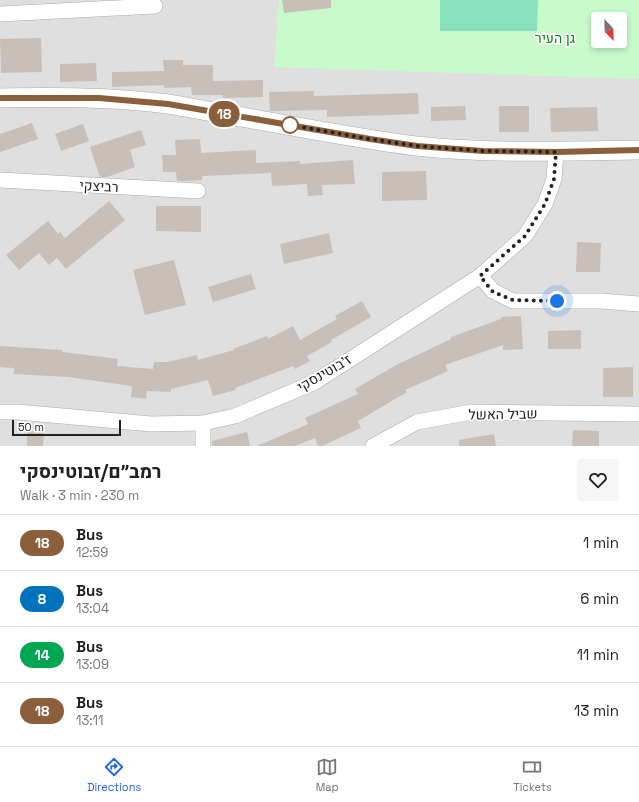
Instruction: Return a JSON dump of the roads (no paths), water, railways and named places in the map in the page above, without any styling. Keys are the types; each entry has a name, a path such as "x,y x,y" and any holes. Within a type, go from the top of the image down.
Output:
{"street":[{"path":"0,14 155,6"},
{"path":"0,98 99,98 168,104 362,138 417,146 483,151 556,152 639,150"},
{"name":"ז'בוטינסקי","path":"0,412 18,412 151,424 202,423 235,416 315,382 480,276 525,236 545,204 554,179 556,152"},
{"name":"רביצקי","path":"0,180 198,192"},
{"path":"480,276 493,292 513,300 601,301 639,304"},
{"name":"שביל האשל","path":"373,446 417,422 472,412 639,414"},
{"path":"202,423 203,446"}],"park label":[{"name":"גן העיר","path":"555,38"}]}
